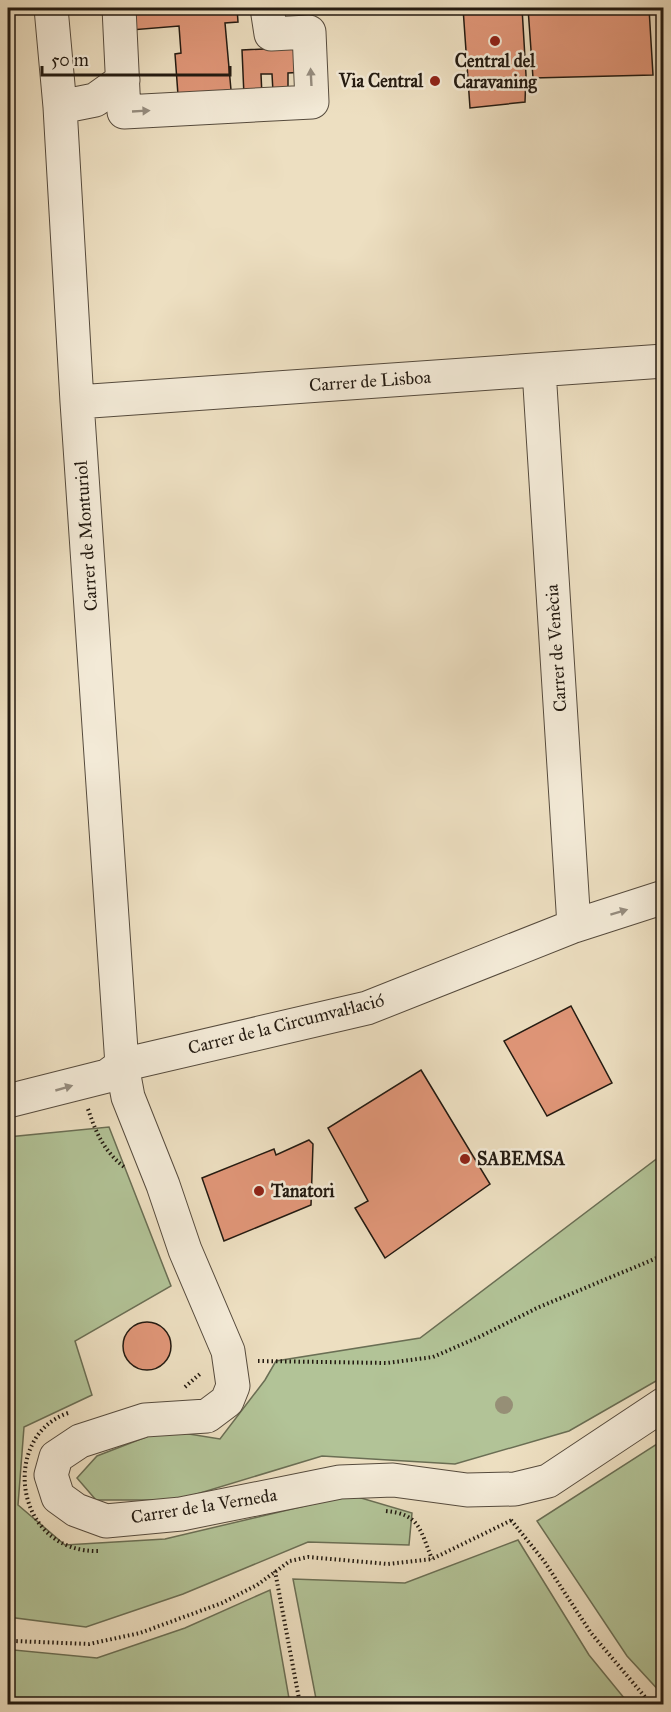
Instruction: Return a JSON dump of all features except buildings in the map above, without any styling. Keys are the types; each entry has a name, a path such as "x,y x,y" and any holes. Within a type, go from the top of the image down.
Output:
{"street":[{"name":"Carrer de Monturiol","path":"51,8 60,107 77,402 122,1065"},
{"path":"119,8 124,112 312,102 309,32 269,21"},
{"path":"60,107 95,100 123,80"},
{"name":"Carrer de Lisboa","path":"77,402 663,361"},
{"name":"Carrer de Venècia","path":"539,370 574,926"},
{"name":"Carrer de la Circumval·lació","path":"8,1101 107,1076 122,1065 367,1008 574,926 663,897"},
{"name":"Carrer de la Verneda","path":"122,1065 128,1097 164,1185 185,1250 228,1351 233,1386 227,1401 207,1416 145,1420 80,1441 56,1457 51,1475 58,1497 76,1510 106,1521 181,1514 340,1482 393,1480 467,1490 515,1489 548,1481 663,1404"}],"path":[{"path":"228,1351 257,1361 283,1363 408,1362 432,1357 537,1308 663,1255"},
{"path":"498,1489 512,1520 544,1561 591,1633 651,1704"},
{"path":"8,1644 14,1641 89,1644 140,1633 222,1603 257,1585 290,1561 308,1557 349,1558 370,1564 432,1559 512,1520"},
{"path":"275,1571 300,1704"}],"green space":[{"path":"109,1127 171,1286 75,1341 92,1395 24,1427 18,1505 65,1545 165,1539 351,1495 412,1513 409,1545 308,1542 183,1594 86,1627 8,1617 8,1137"},
{"path":"663,1154 663,1377 569,1431 455,1464 322,1456 177,1500 96,1500 77,1478 97,1456 164,1430 220,1439 265,1380 276,1361 420,1338"},
{"path":"663,1440 663,1695 627,1656 537,1521"},
{"path":"518,1540 589,1655 629,1704 317,1704 293,1579 405,1583"},
{"path":"270,1590 290,1704 8,1704 8,1676 14,1650 97,1658 185,1628"}],"place":[{"name":"Central del Caravaning","path":"495,41"},
{"name":"Via Central","path":"435,81"},
{"name":"SABEMSA","path":"465,1159"},
{"name":"Tanatori","path":"259,1191"}]}
